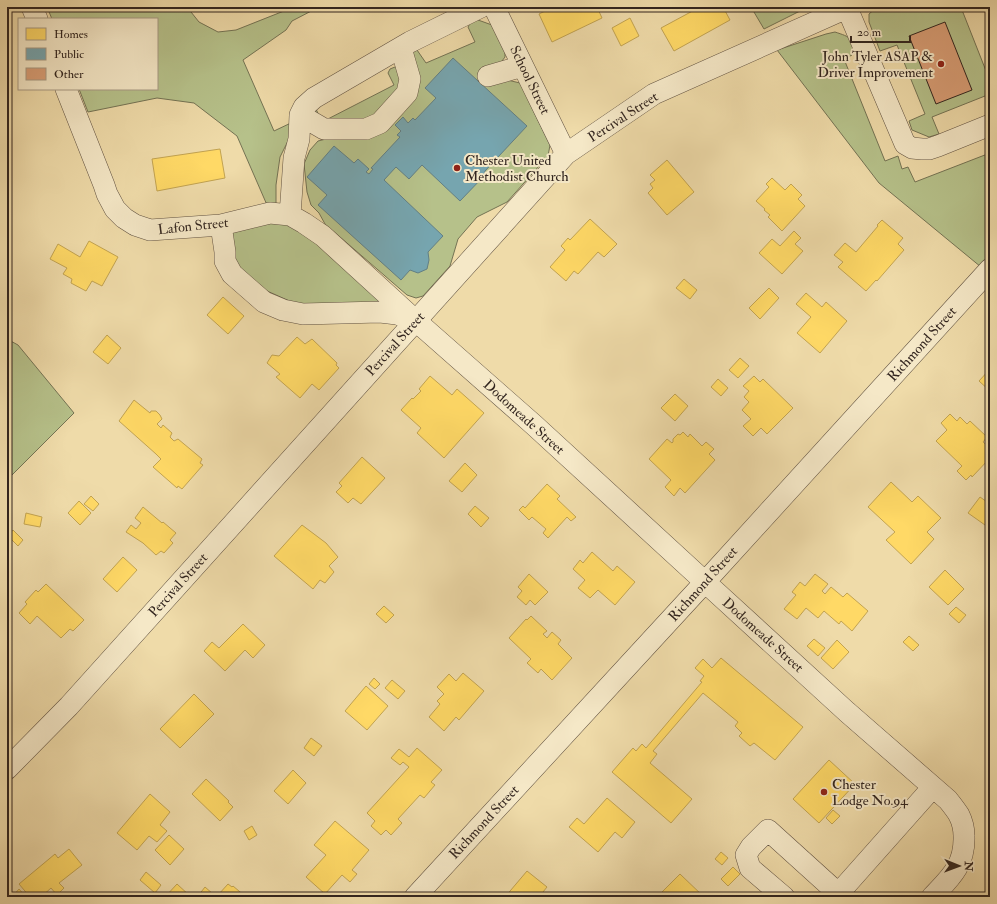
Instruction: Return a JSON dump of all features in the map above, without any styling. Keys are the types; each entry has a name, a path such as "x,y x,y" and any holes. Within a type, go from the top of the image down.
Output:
{"street":[{"path":"32,7 37,18"},
{"path":"290,216 294,158 299,139 300,115 304,107 314,98 401,48 481,7"},
{"name":"School Street","path":"494,7 566,154"},
{"path":"848,7 905,144 912,148 929,149 990,125"},
{"name":"Percival Street","path":"7,769 69,706 566,154 654,94 848,7"},
{"path":"300,115 324,129 366,129 380,123 407,93 410,79 401,48"},
{"path":"488,76 523,66"},
{"name":"Lafon Street","path":"66,90 107,194 115,208 124,218 135,225 150,230 221,225 270,213 290,216 304,223 323,236 416,321"},
{"path":"221,225 225,261 232,274 264,302 283,310 303,314 380,312 397,314 416,321"},
{"name":"Richmond Street","path":"416,897 990,269"},
{"name":"Dodomeade Street","path":"416,321 534,425 836,701 948,800 960,816 964,831 965,847 960,862 954,873 936,893"},
{"path":"784,897 750,868 746,855 751,847 768,830 840,895 933,787"}],"green space":[{"path":"47,7 187,7 199,22 218,32 236,30 294,7 319,7 292,21 286,30 243,60 274,131 293,122 294,131 280,157 276,185 276,204 267,205 237,136 194,103 157,98 88,112 79,90 158,90 158,18 52,18"},
{"path":"751,7 808,7 764,29"},
{"path":"877,7 970,7 962,10 990,81 990,94 932,117 939,134 929,137 912,130 909,121 925,114 897,45 880,51 869,22 869,14"},
{"path":"478,20 492,25 505,49 505,57 499,65 503,79 520,83 550,145 548,156 507,202 477,217 458,239 450,266 423,296 416,298 407,295 325,224 319,213 311,205 307,192 304,164 310,150 318,141 330,138 384,132 411,53 417,50 426,63 475,42 468,27 471,22"},
{"path":"835,32 848,37 852,42 852,55 844,59 885,161 898,156 902,169 908,167 915,182 990,153 990,257 981,267 879,183 777,50"},
{"path":"395,67 399,70 400,85 394,97 367,121 320,124 312,109 316,109 322,122 394,85 388,73 390,69"},
{"path":"279,222 303,230 387,304 305,308 256,286 230,259 225,230"},
{"path":"7,339 18,345 74,413 7,480"}],"building: Homes":[{"path":"553,7 597,7 602,18 552,42 539,14"},
{"path":"700,7 723,7 730,20 674,51 661,28"},
{"path":"630,18 639,36 621,46 612,28"},
{"path":"220,149 225,178 157,191 152,159"},
{"path":"667,160 694,192 667,215 648,193 653,188 650,184 655,180 650,175"},
{"path":"772,178 785,190 791,184 802,195 798,199 805,206 782,231 768,217 770,215 764,210 765,209 756,201 769,187 766,184"},
{"path":"590,219 617,244 604,257 598,252 578,274 574,271 566,281 550,267 565,250 561,246 568,238 570,240"},
{"path":"882,220 903,238 898,244 904,250 877,281 876,280 866,291 838,267 843,262 834,255 845,243 856,252"},
{"path":"794,231 801,238 795,244 803,251 782,274 759,253 772,239 780,246"},
{"path":"89,241 118,257 102,286 92,281 86,291 71,283 72,279 63,274 67,268 50,259 58,244 80,257"},
{"path":"684,279 697,290 690,299 676,288"},
{"path":"769,288 779,298 760,319 749,308"},
{"path":"806,293 822,307 826,302 847,321 820,353 797,333 811,317 796,304"},
{"path":"223,297 244,316 228,334 207,315"},
{"path":"107,335 121,348 108,364 93,352"},
{"path":"297,337 305,344 312,339 337,363 336,365 339,368 319,390 312,384 300,398 276,377 280,374 267,363 272,355 279,356"},
{"path":"740,358 749,366 738,378 729,370"},
{"path":"990,369 990,391 979,381"},
{"path":"430,376 452,395 457,389 484,413 444,458 417,433 421,428 401,410 421,391 419,389"},
{"path":"754,376 760,382 763,379 793,408 767,434 761,428 753,436 743,426 751,419 742,410 749,402 744,397 749,391 743,386"},
{"path":"718,379 728,388 721,396 711,387"},
{"path":"675,394 688,406 675,421 661,408"},
{"path":"134,400 150,413 151,411 156,411 162,419 157,424 161,428 163,425 172,433 170,437 174,441 178,439 202,459 200,463 203,465 182,489 178,486 177,488 153,467 161,459 119,421"},
{"path":"950,414 957,421 960,417 967,424 970,421 987,437 983,442 990,448 990,458 972,477 971,475 966,480 957,471 962,466 936,441 947,430 941,423"},
{"path":"683,432 688,437 690,434 702,446 706,442 714,449 709,454 715,460 685,493 680,488 674,496 665,487 671,480 649,459 667,439 672,443 673,439 678,434 680,435"},
{"path":"362,457 385,478 361,504 353,498 348,503 336,492 342,486 339,483"},
{"path":"465,463 477,475 462,492 449,481"},
{"path":"891,482 912,502 918,496 941,518 927,532 934,539 911,564 886,540 895,532 868,507"},
{"path":"547,484 560,496 557,499 576,517 571,521 567,517 548,538 543,533 546,529 532,517 529,520 519,510 523,506 525,508"},
{"path":"91,496 99,504 93,511 84,504"},
{"path":"980,497 990,504 990,518 985,525 968,513"},
{"path":"79,501 91,513 80,525 68,513"},
{"path":"475,506 489,518 481,527 468,514"},
{"path":"143,507 176,533 170,540 173,543 164,553 161,551 156,555 143,543 126,532 131,525 136,529 141,523 135,518"},
{"path":"26,513 42,517 40,527 24,524"},
{"path":"302,525 326,543 338,557 329,566 334,572 325,583 320,580 313,589 274,556"},
{"path":"13,530 23,540 18,546 8,536"},
{"path":"592,552 613,571 617,566 635,582 615,605 598,590 590,598 578,588 585,580 573,569 580,560 583,563"},
{"path":"123,557 137,570 117,592 103,579"},
{"path":"945,570 964,589 948,605 929,587"},
{"path":"529,574 548,592 535,605 530,600 526,605 517,597 522,591 518,587"},
{"path":"815,574 828,584 822,591 825,594 831,587 843,597 847,593 868,611 852,631 841,621 839,624 824,611 818,618 806,608 797,619 784,609 796,595 792,592 800,582 805,586"},
{"path":"46,584 84,620 73,631 70,629 61,638 37,616 30,624 19,613 27,604 25,602 36,590 38,592"},
{"path":"384,606 394,615 386,623 376,614"},
{"path":"956,607 966,615 959,623 949,614"},
{"path":"531,616 547,631 543,634 547,638 552,632 561,640 558,644 572,658 552,680 541,669 538,673 527,663 531,659 509,638 526,619 527,620"},
{"path":"243,624 265,645 253,658 245,650 225,671 204,651 212,642 219,648"},
{"path":"909,636 919,645 913,651 903,642"},
{"path":"814,639 825,648 818,656 807,646"},
{"path":"837,640 849,652 833,669 821,658"},
{"path":"721,658 803,727 775,760 754,743 750,746 739,736 742,733 735,726 738,722 703,693 653,751 657,754 650,763 692,799 671,823 612,772 633,748 636,751 642,744 646,748 702,682 700,681 704,676 695,668 703,659 712,668"},
{"path":"463,673 484,691 459,720 456,717 444,731 429,717 440,704 437,701 444,694 437,687 449,674 456,681"},
{"path":"374,678 380,684 375,689 369,684"},
{"path":"392,680 405,691 398,699 385,688"},
{"path":"366,686 388,706 367,730 345,711"},
{"path":"194,694 214,714 180,748 160,729"},
{"path":"311,738 322,746 314,756 304,748"},
{"path":"417,748 442,770 431,782 435,785 424,798 420,795 398,819 402,823 391,835 386,830 381,835 371,826 375,821 367,813 409,767 403,762 400,765 391,758 399,749 409,757"},
{"name":"Chester Lodge No.94","path":"829,760 855,784 819,823 793,799"},
{"path":"293,770 306,783 288,804 274,791"},
{"path":"206,779 229,801 228,802 233,807 220,821 192,794"},
{"path":"150,794 170,812 160,825 167,831 157,842 149,836 137,850 117,833"},
{"path":"607,798 635,822 622,838 615,832 598,852 569,827 577,818 584,824"},
{"path":"833,810 840,816 832,824 826,818"},
{"path":"335,821 369,850 352,870 357,874 350,882 342,875 325,894 306,877 326,855 314,845"},
{"path":"252,826 257,835 249,840 244,831"},
{"path":"169,835 184,849 170,865 155,850"},
{"path":"69,849 82,865 59,883 64,888 57,895 51,888 41,897 30,897 19,884 55,854 58,858"},
{"path":"721,852 728,858 722,865 715,859"},
{"path":"733,867 740,874 728,886 721,879"},
{"path":"527,871 547,887 539,897 505,897"},
{"path":"146,872 161,885 155,893 140,880"},
{"path":"680,874 704,897 665,897 661,893"},
{"path":"177,884 190,896 190,897 165,897"},
{"path":"228,884 232,887 233,886 246,897 198,896 205,887 213,894 218,895"},
{"path":"19,889 26,897 12,897"}],"building: Public":[{"name":"Chester United Methodist Church","path":"453,58 527,126 485,171 484,176 460,201 422,165 409,179 396,167 384,180 443,236 428,252 429,260 427,269 418,273 410,270 401,280 318,205 327,195 307,177 334,146 354,163 358,159 369,169 366,172 369,174 373,169 371,168 400,137 397,135 401,131 395,125 403,117 408,123 413,118 415,120 436,98 425,88"}],"building: Other":[{"name":"John Tyler ASAP & Driver Improvement","path":"945,22 972,90 936,104 909,36"}],"place":[{"name":"John Tyler ASAP & Driver Improvement","path":"941,64"},
{"name":"Chester United Methodist Church","path":"457,168"},
{"name":"Chester Lodge No.94","path":"824,792"}]}
